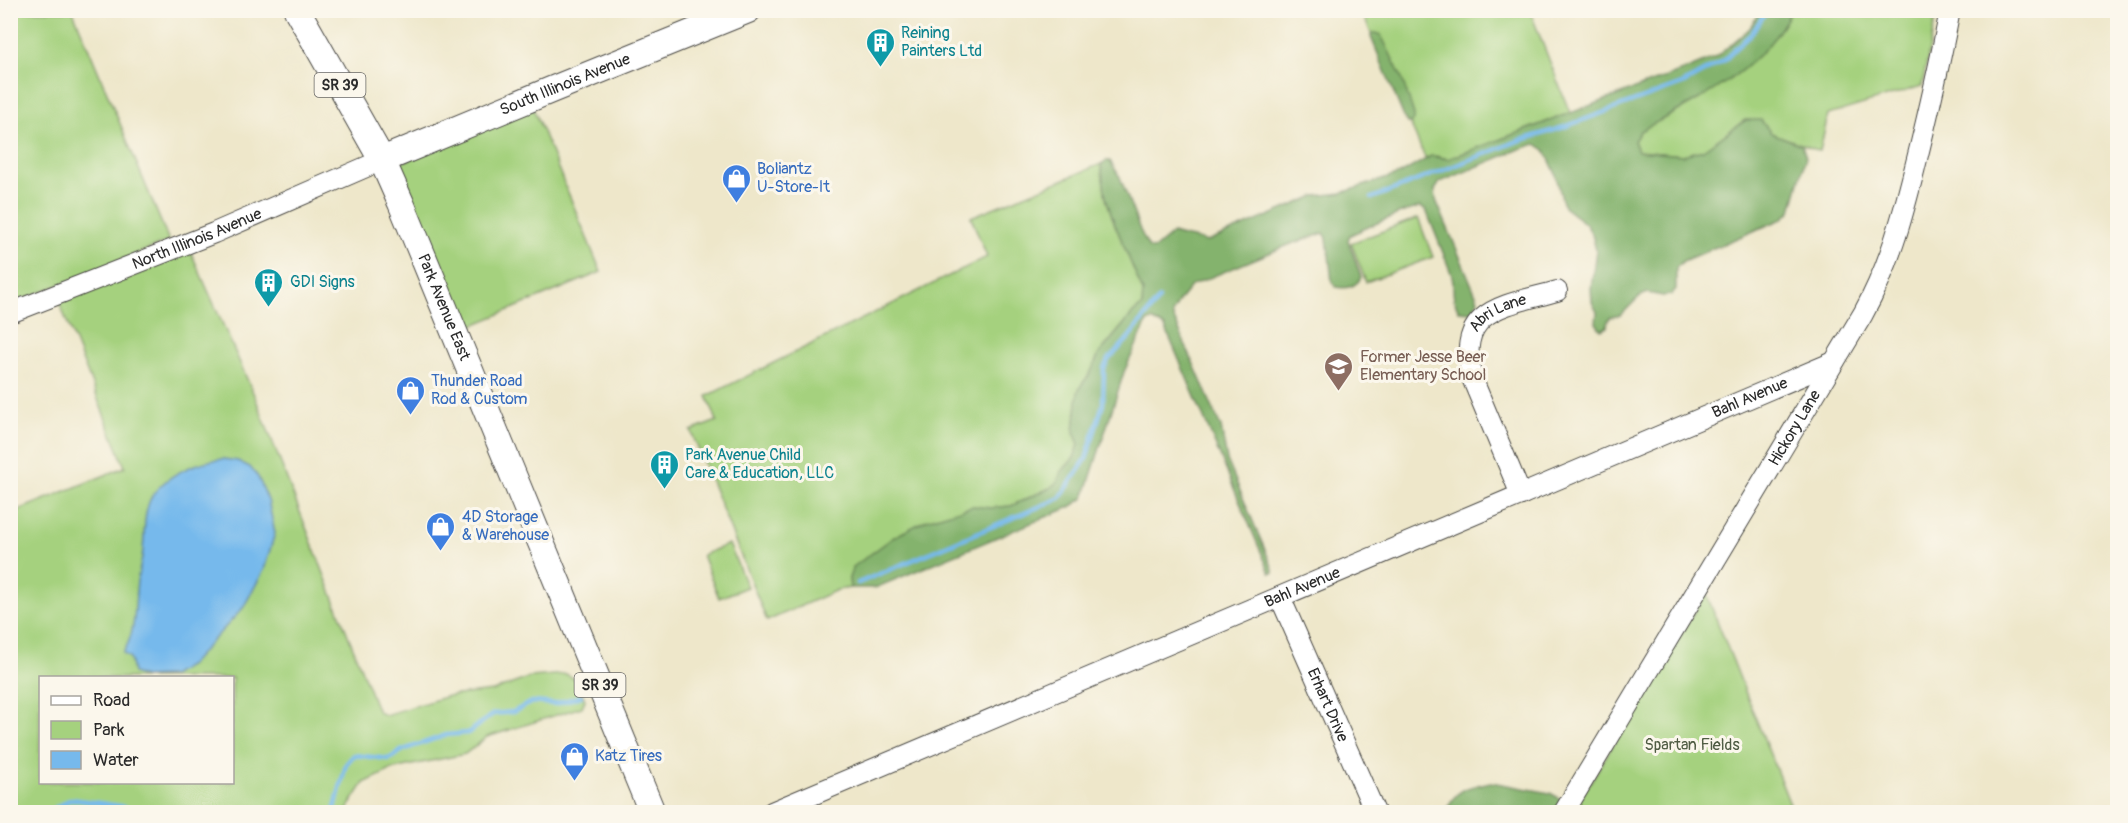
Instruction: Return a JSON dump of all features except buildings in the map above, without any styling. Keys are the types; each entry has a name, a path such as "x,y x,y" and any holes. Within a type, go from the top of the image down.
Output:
{"main road":[{"name":"Park Avenue East","path":"297,10 382,160 652,813"},
{"name":"South Illinois Avenue","path":"382,160 748,10"}],"street":[{"name":"Hickory Lane","path":"1564,813 1873,297 1894,244 1926,124 1950,10"},
{"name":"North Illinois Avenue","path":"10,313 214,233 382,160"},
{"name":"Abri Lane","path":"1521,495 1472,378 1468,346 1474,328 1485,315 1502,307 1557,291"},
{"name":"Bahl Avenue","path":"772,813 802,807 1280,597 1834,362"},
{"name":"Erhart Drive","path":"1280,597 1375,813"}],"green space":[{"path":"11,11 73,11 169,241 11,304"},
{"path":"1361,11 1530,11 1570,113 1448,159 1436,156 1425,158 1410,123 1414,119 1375,33 1371,33"},
{"path":"1760,11 1791,11 1763,51 1745,67 1705,96 1640,131 1634,141 1638,151 1683,155 1703,150 1746,120 1761,120 1771,133 1802,145 1806,157 1791,211 1782,219 1683,261 1676,268 1676,289 1671,295 1647,293 1639,297 1621,315 1611,317 1607,327 1601,330 1596,323 1597,312 1592,302 1591,288 1596,250 1592,234 1586,224 1564,207 1555,172 1545,150 1536,144 1440,182 1435,190 1436,200 1478,300 1472,312 1459,311 1456,305 1451,273 1426,210 1420,207 1350,235 1348,240 1361,277 1357,283 1350,286 1336,287 1332,282 1327,238 1324,233 1291,244 1192,285 1172,314 1221,427 1227,460 1273,573 1270,573 1165,327 1152,320 1147,322 1124,372 1084,498 1070,507 875,588 850,588 849,578 853,567 894,537 926,520 973,506 990,508 1011,506 1050,488 1074,458 1079,444 1074,432 1078,392 1099,354 1134,312 1142,306 1143,292 1106,198 1101,164 1110,161 1120,177 1149,248 1154,249 1173,233 1207,242 1315,196 1341,193 1400,174 1431,156 1448,159 1685,70 1716,57 1750,28"},
{"path":"1791,11 1937,11 1922,86 1828,115 1820,151 1771,133 1745,120 1704,150 1683,155 1638,151 1634,141 1640,131 1705,96 1745,67 1763,51"},
{"path":"1371,33 1381,35 1401,76 1414,114 1414,119 1410,123 1407,123 1403,115"},
{"path":"533,108 601,272 466,328 398,164"},
{"path":"1101,164 1106,198 1143,292 1142,306 1134,312 1099,354 1090,374 1082,384 1078,393 1074,432 1079,444 1074,458 1062,471 1057,482 1050,488 1011,506 990,508 973,506 849,578 850,588 837,590 767,621 691,431 717,421 707,396 987,257 971,217"},
{"path":"1418,218 1433,257 1366,282 1351,243"},
{"path":"190,250 255,397 378,712 385,715 448,696 493,691 531,677 566,674 577,680 585,700 582,707 487,737 465,754 393,769 364,783 349,806 349,812 11,812 11,513 125,467 59,302"},
{"path":"729,544 747,587 719,598 702,555"},
{"name":"Spartan Fields","path":"1706,593 1793,812 1572,812"},
{"path":"1491,782 1550,793 1563,800 1555,812 1445,812 1458,793 1475,785"}],"water":[{"path":"215,460 238,461 250,467 258,477 268,500 275,533 264,570 243,608 190,665 172,676 140,676 133,673 130,658 123,653 133,627 137,581 143,554 149,502 158,488 175,475 194,465"}],"waterway":[{"path":"1372,198 1518,141 1561,128 1682,84 1725,60 1750,35 1770,10"},
{"path":"858,583 1060,498 1086,459 1103,404 1104,368 1108,360 1159,299"},
{"path":"334,812 346,764 354,755 389,759 403,750 446,735 468,733 493,714 513,712 532,702 555,704 581,696"},
{"path":"48,812 71,799 119,806 138,812"},
{"path":"293,812 311,812"}],"place":[{"name":"Reining Painters Ltd","path":"880,68"},
{"name":"Boliantz U-Store-It","path":"736,204"},
{"name":"GDI Signs","path":"269,308"},
{"name":"Former Jesse Beer Elementary School","path":"1339,392"},
{"name":"Thunder Road Rod & Custom","path":"410,416"},
{"name":"Park Avenue Child Care & Education, LLC","path":"664,490"},
{"name":"4D Storage & Warehouse","path":"441,552"},
{"name":"Katz Tires","path":"574,782"}]}
